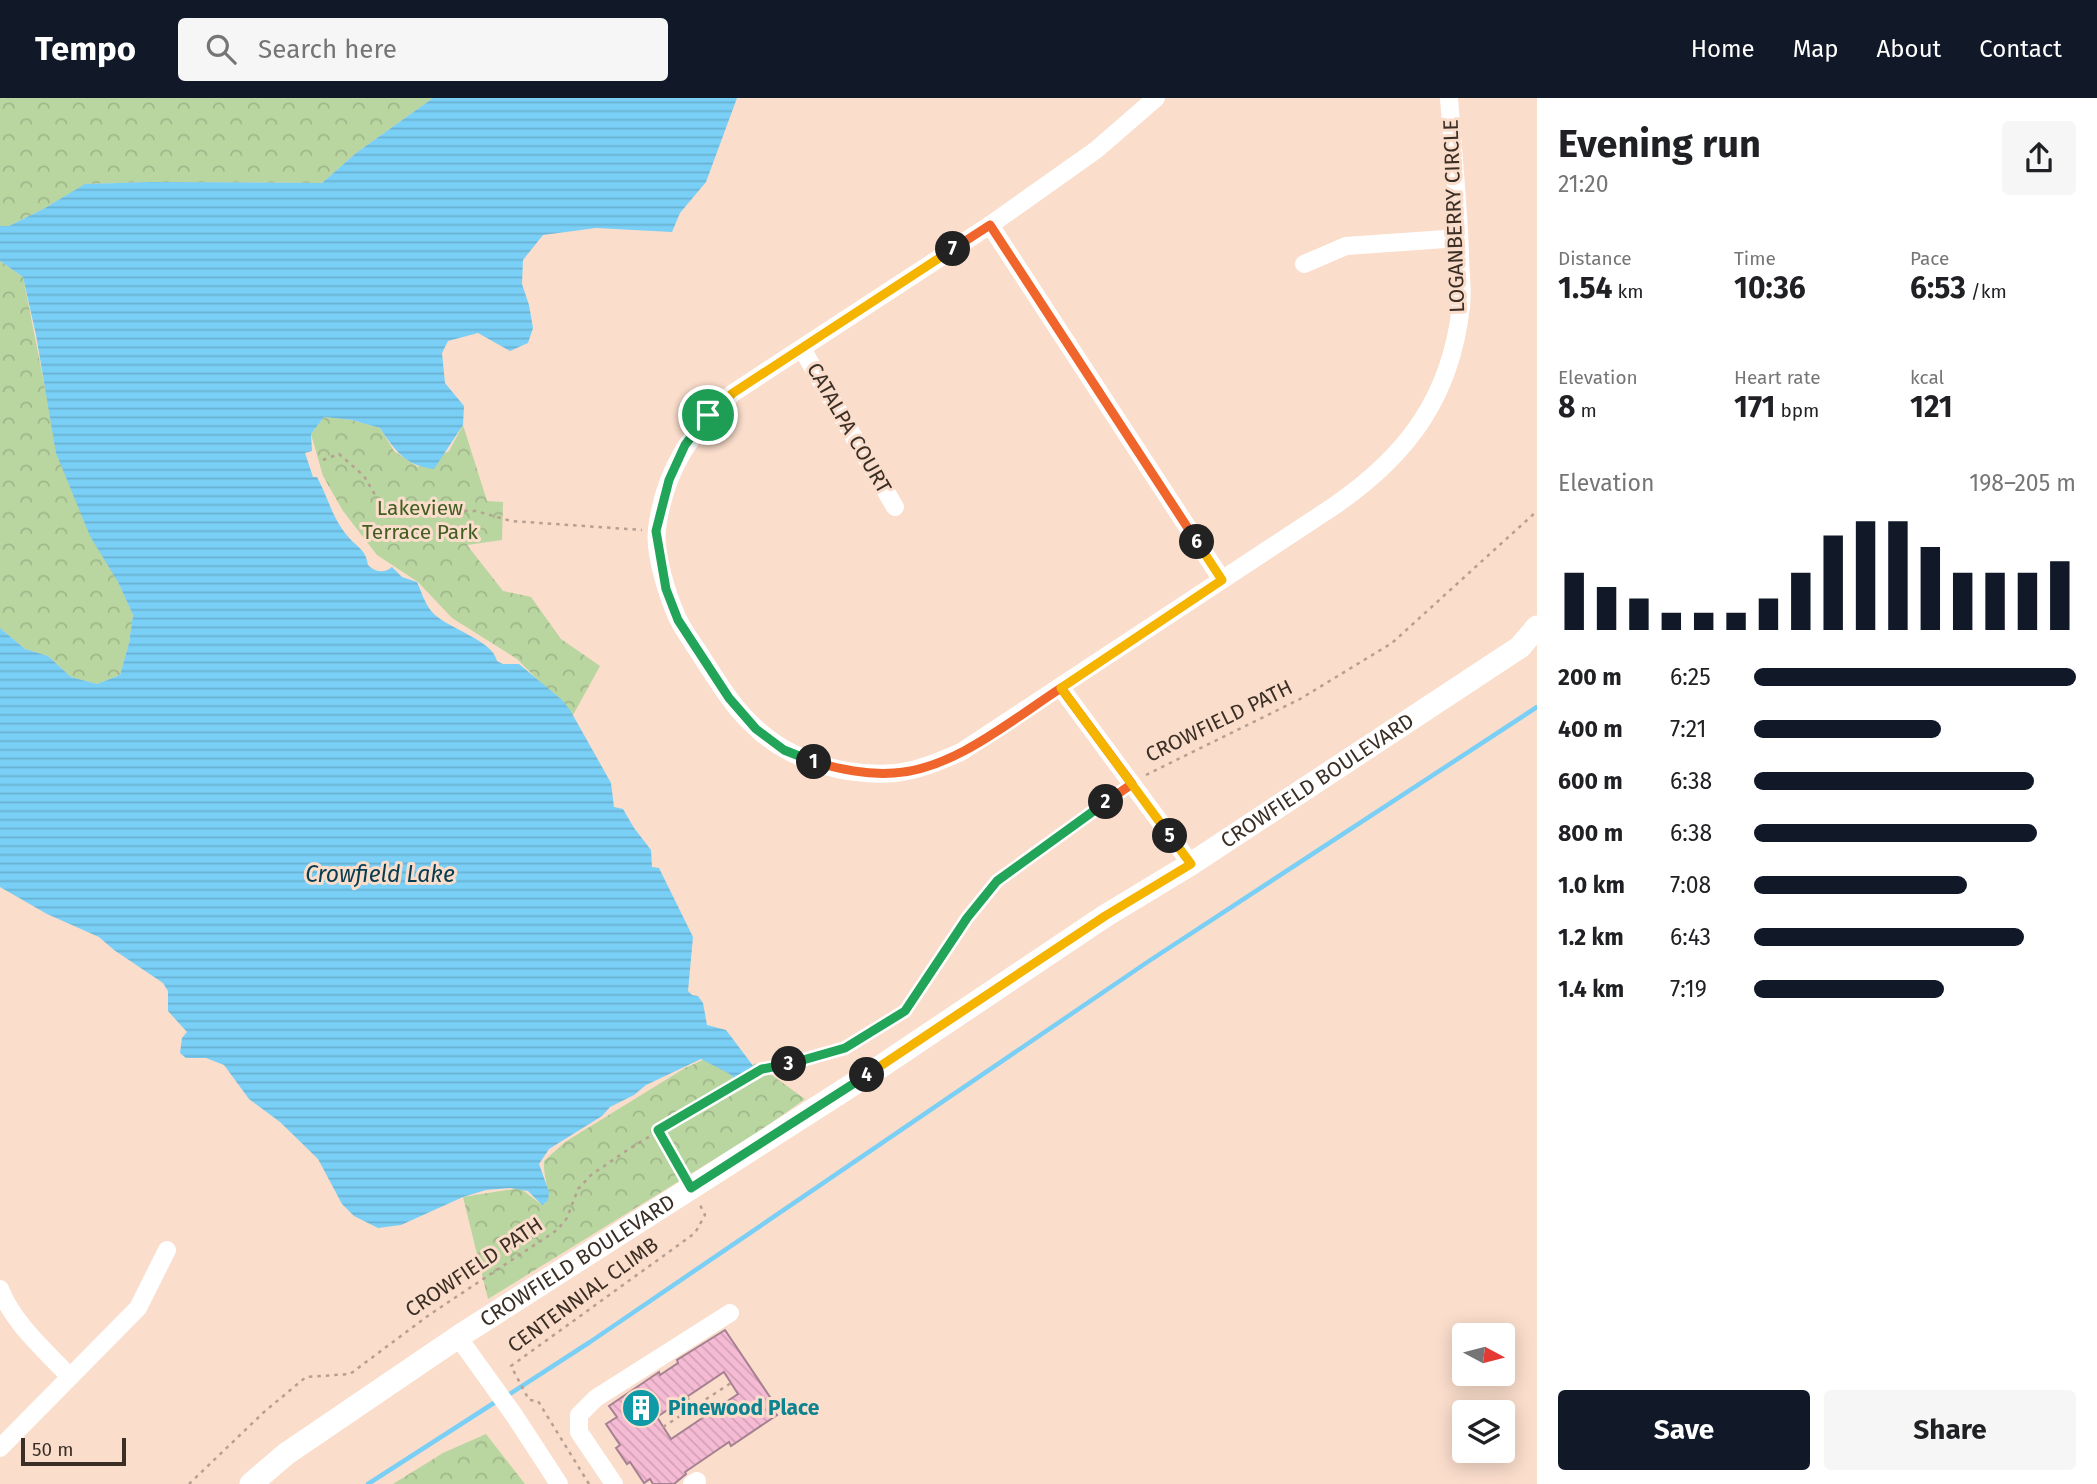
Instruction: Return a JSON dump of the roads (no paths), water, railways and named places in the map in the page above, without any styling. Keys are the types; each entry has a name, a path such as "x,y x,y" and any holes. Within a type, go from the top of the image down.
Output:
{"main road":[{"name":"CROWFIELD BOULEVARD","path":"251,1484 286,1454 458,1337 877,1069 1105,916 1191,864 1520,647 1537,627"}],"street":[{"name":"LOGANBERRY CIRCLE","path":"1156,98 1096,150 990,225 733,393 708,415 685,445 669,480 656,531 666,589 678,620 729,698 756,729 784,750 810,761 868,774 897,773 930,765 961,752 1365,484 1392,459 1430,411 1452,354 1462,304 1449,98"},
{"path":"990,225 1222,580"},
{"path":"1304,264 1346,246 1459,239"},
{"name":"CATALPA COURT","path":"802,349 895,507"},
{"path":"1061,688 1191,864"},
{"path":"0,1448 138,1308 167,1250"},
{"path":"0,1289 28,1332 70,1377"},
{"path":"614,1484 579,1432 579,1415 596,1398 730,1313"},
{"path":"458,1337 559,1484"}],"water":[{"name":"Crowfield Lake","path":"433,98 737,98 706,182 680,213 672,232 596,228 543,235 523,260 522,284 533,328 528,343 510,351 478,333 448,341 442,353 445,383 464,406 463,425 434,469 416,465 402,456 380,428 352,420 324,417 311,434 312,451 305,453 313,477 317,477 336,519 363,552 368,565 380,571 392,567 402,577 417,582 427,605 439,618 478,640 494,654 497,661 503,664 519,664 570,710 611,783 614,807 623,809 651,850 652,867 659,868 693,937 688,991 698,996 703,1003 707,1025 726,1030 754,1067 737,1081 730,1074 701,1059 646,1085 634,1095 610,1107 602,1116 549,1149 539,1164 549,1192 548,1201 542,1205 528,1191 510,1188 486,1190 463,1197 401,1225 378,1228 354,1216 342,1204 318,1159 280,1122 249,1099 224,1065 206,1058 186,1058 180,1053 182,1038 187,1032 168,1011 168,991 163,983 99,937 47,914 0,887 0,628 25,649 48,656 71,677 97,684 120,675 133,615 118,582 90,536 56,453 23,277 0,261 0,226 9,226 85,184 322,183 356,153"}],"waterway":[{"path":"505,1397 590,1342 1149,961 1537,707"},
{"path":"368,1484 497,1401"}],"place":[{"name":"Pinewood Place","path":"641,1408"}],"park label":[{"name":"Lakeview Terrace Park","path":"420,520"}]}
